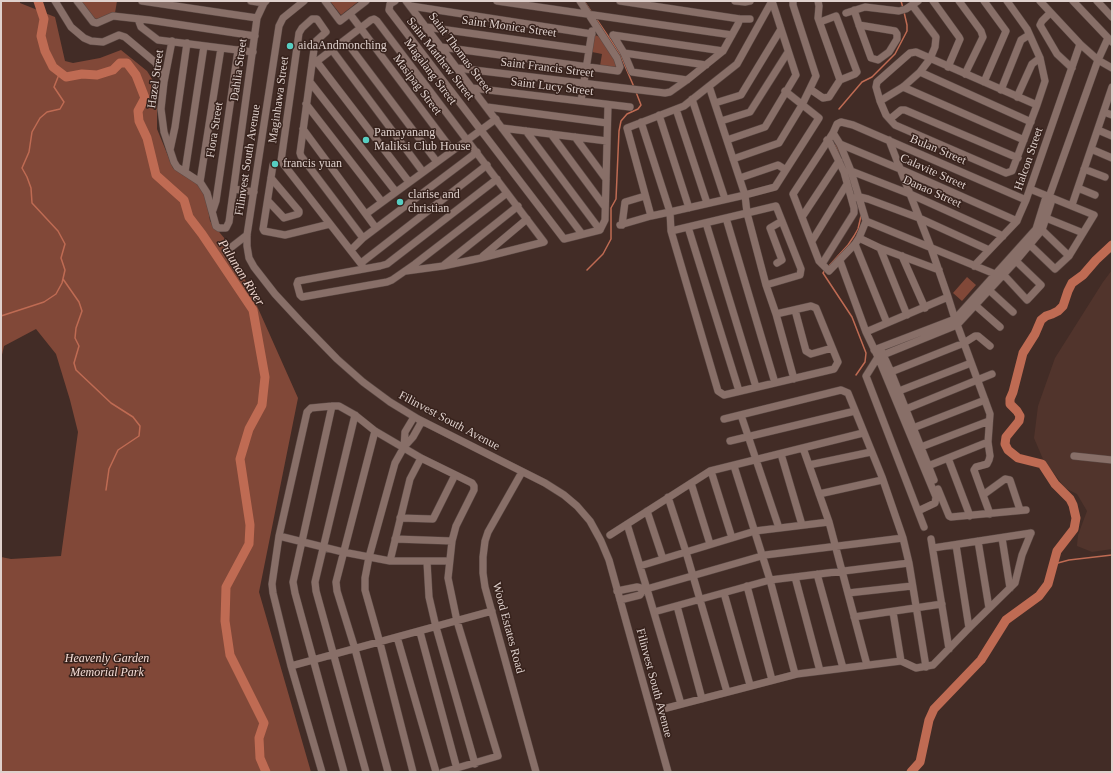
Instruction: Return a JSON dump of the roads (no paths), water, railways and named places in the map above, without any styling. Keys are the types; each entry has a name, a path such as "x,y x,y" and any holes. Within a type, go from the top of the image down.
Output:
{"street":[{"path":"56,1 71,26 84,38 91,41 103,42 120,36 125,37 156,63 164,82"},
{"path":"77,1 93,22 97,23 113,16 255,36"},
{"path":"142,1 257,18"},
{"path":"251,1 265,2"},
{"name":"Filinvest South Avenue","path":"304,1 283,18 279,26 247,235 249,258 274,294 337,359 363,382 390,402 414,417 564,494 590,520 606,554 668,772"},
{"path":"325,1 340,21 366,1"},
{"name":"Saint Matthew Street","path":"395,1 390,4 389,10 481,130"},
{"path":"497,1 590,15"},
{"path":"580,1 590,15 596,19 732,35"},
{"path":"620,1 740,19 750,19"},
{"path":"735,1 750,1"},
{"path":"727,140 765,127 796,74 772,1"},
{"path":"651,216 627,128 684,106 737,64 772,1"},
{"path":"733,159 779,143 802,105 816,76 792,5 793,1"},
{"path":"818,1 819,6 817,15 840,80"},
{"path":"933,1 959,36 960,40 948,66"},
{"path":"959,1 981,31 983,37 965,74"},
{"path":"984,1 1006,31 984,82"},
{"path":"1007,1 1029,34 1040,58 1044,81 1037,105 1031,122 1012,171 1006,173 895,125 886,115 880,101 876,82 910,53 916,52 1037,105"},
{"path":"1040,1 1080,44 1098,60 1112,68"},
{"path":"956,322 995,274 1036,229 1045,200 1049,197 1098,60 1110,40 1073,1"},
{"path":"1097,1 1112,15"},
{"name":"Dahlia Street","path":"229,222 257,18 265,2"},
{"path":"408,4 592,34"},
{"name":"Saint Thomas Street","path":"408,4 582,234"},
{"path":"846,13 865,7 909,7 936,37 935,47 930,59 920,72 903,87 880,101"},
{"path":"854,10 859,25 871,58 878,60 889,52 897,39 897,34 893,30 859,25"},
{"path":"1050,13 1040,25 1057,54 1072,68"},
{"name":"Masipag Street","path":"350,14 452,150"},
{"path":"810,89 823,98 829,97 840,80 855,74 856,72 836,16 820,22"},
{"path":"138,19 141,27 158,40 253,52"},
{"name":"Maginhawa Street","path":"281,161 299,33 302,28 312,19 318,20 326,32 315,42 315,64"},
{"name":"Magalang Street","path":"360,28 374,19 377,21 544,242 481,258"},
{"path":"580,101 596,19"},
{"path":"441,47 618,71 620,67 617,58 596,19"},
{"path":"687,80 632,72 624,53 613,35 724,51 740,19"},
{"name":"Saint Monica Street","path":"426,26 589,50"},
{"path":"360,28 315,64 306,104 300,152 301,156 363,238"},
{"path":"715,103 741,94 781,29"},
{"path":"1001,90 1021,40 1029,34"},
{"path":"345,40 437,162"},
{"name":"Hazel Street","path":"172,42 164,82 161,109 164,132 177,168 200,182 208,193 214,222 219,228 226,228 229,222"},
{"path":"170,150 175,127 187,43"},
{"name":"Halcon Street","path":"974,266 1017,221 1030,189 1080,44"},
{"path":"185,172 204,46"},
{"path":"200,182 221,48"},
{"name":"Flora Street","path":"212,212 216,201 238,50"},
{"path":"332,50 424,172"},
{"name":"Saint Francis Street","path":"457,68 665,93 670,92 687,80 724,51"},
{"path":"721,121 750,112 788,52"},
{"path":"624,53 706,66"},
{"path":"1018,97 1032,64 1040,58"},
{"path":"315,64 409,182"},
{"path":"920,72 1031,122"},
{"path":"310,82 396,192"},
{"path":"709,86 745,195 747,214 794,379"},
{"path":"903,87 1024,140"},
{"name":"Saint Lucy Street","path":"472,88 630,107"},
{"path":"645,196 625,202 621,225 651,216 775,187 819,118 785,91"},
{"path":"1072,205 1111,91"},
{"path":"692,100 725,199"},
{"path":"306,104 382,202"},
{"path":"600,230 605,220 608,105"},
{"path":"487,107 607,123"},
{"path":"676,109 707,203"},
{"path":"890,119 901,110 905,110 1018,158"},
{"path":"1104,112 1112,115"},
{"path":"659,115 689,208"},
{"path":"366,214 496,119"},
{"path":"641,122 670,212 672,231 718,391 724,395 834,369 838,362 816,308 811,306 776,314"},
{"name":"Bulan Street","path":"833,133 836,124 841,122 852,125 1026,200"},
{"path":"502,128 607,141"},
{"path":"303,129 376,228"},
{"path":"481,130 564,239 600,230"},
{"path":"1098,130 1112,136"},
{"path":"526,131 600,230"},
{"path":"866,221 857,241 840,261 829,271 819,261 793,194 833,133 840,144 851,171 856,197 866,221 995,274"},
{"path":"551,134 605,207"},
{"path":"575,137 606,179"},
{"path":"827,140 839,161 847,184 856,197 920,218 989,250"},
{"path":"889,140 920,218 990,414 988,442 990,456 989,460 987,464 976,467 974,470 990,514"},
{"name":"Calavite Street","path":"840,144 1017,221"},
{"path":"1091,149 1112,158"},
{"path":"351,250 363,238 476,152"},
{"path":"258,163 273,165 281,161 362,266"},
{"path":"802,217 839,161"},
{"path":"273,165 263,229 264,231 285,235 330,224"},
{"path":"362,266 486,165"},
{"path":"740,178 778,166 786,170"},
{"path":"1084,169 1105,177"},
{"name":"Danao Street","path":"851,171 910,194 1003,236"},
{"path":"268,201 284,218 299,213 299,211 271,178"},
{"path":"497,179 387,264 380,266 362,266 298,281 300,295 302,297 387,282 406,271 507,193"},
{"path":"812,241 847,184"},
{"path":"1078,188 1095,194"},
{"path":"234,189 254,192"},
{"path":"1030,189 1072,205 1094,216 1069,256 1055,269 1030,245"},
{"path":"825,267 854,213 856,197"},
{"path":"924,527 866,376 879,352 956,322 975,305 1002,274 1016,261 1042,230 1051,202 1049,197"},
{"path":"443,266 518,206"},
{"path":"672,231 776,206 801,269 800,275 766,285"},
{"path":"726,218 775,383"},
{"path":"1046,218 1083,234"},
{"path":"406,271 443,266 481,258 527,220"},
{"path":"782,221 770,228 780,262 796,255"},
{"path":"706,223 756,388"},
{"path":"688,228 739,391"},
{"path":"1042,230 1069,256"},
{"path":"229,249 247,235"},
{"path":"857,241 939,270"},
{"path":"857,241 887,323"},
{"path":"880,248 907,315"},
{"path":"902,256 925,308"},
{"path":"840,261 866,332 891,372 928,466 936,500 935,503 918,511"},
{"path":"1002,274 1027,300 1041,284 1016,261"},
{"path":"989,290 1013,312"},
{"path":"866,332 948,297"},
{"path":"975,305 1000,327"},
{"path":"795,310 806,351 811,354 832,348"},
{"path":"891,372 964,343 977,336 990,346"},
{"path":"879,352 930,476 949,516 951,518 1023,510 1010,480 1007,478 983,495"},
{"path":"899,391 971,363"},
{"path":"906,409 978,381 992,374"},
{"path":"724,419 841,390 848,393 903,538 909,563 926,667"},
{"path":"913,428 984,400"},
{"path":"332,406 293,582 344,772"},
{"path":"322,772 291,666 272,584 279,536 307,412 310,408 332,406 338,406 355,415 375,430 422,458 472,483 474,486 474,490 456,526 452,541 448,578 457,621 498,756 458,769 443,772"},
{"path":"730,441 855,411"},
{"path":"355,415 315,582 316,591 366,772"},
{"path":"741,415 779,528"},
{"path":"404,447 405,432 414,417"},
{"path":"413,772 380,643 364,590 368,557 391,474 404,447 413,437 422,421"},
{"path":"921,447 989,421"},
{"path":"375,430 336,582 337,591 355,649 388,772"},
{"path":"610,535 711,471 863,433"},
{"path":"928,466 988,442"},
{"path":"803,448 829,522 867,665"},
{"path":"809,465 871,452"},
{"path":"781,454 802,524"},
{"path":"1074,456 1112,460"},
{"path":"390,560 410,479 422,458"},
{"path":"948,458 970,516"},
{"path":"734,466 770,580 795,674"},
{"path":"711,471 732,538"},
{"name":"Wood Estates Road","path":"522,472 493,522 485,542 483,573 485,587 536,772"},
{"path":"400,518 433,519 455,475"},
{"path":"819,494 882,480"},
{"path":"691,483 710,544"},
{"path":"668,497 686,552 727,692"},
{"path":"647,511 662,559"},
{"path":"640,566 755,531 802,524 829,522"},
{"path":"627,524 640,566 645,589 654,612 681,704"},
{"path":"663,709 795,674 901,661 916,668 933,666 1015,583 1022,555 1031,533 933,548"},
{"path":"279,536 368,557 427,562 449,561"},
{"path":"617,591 637,587 645,589 762,555 903,538"},
{"path":"1002,538 1010,588"},
{"path":"395,539 452,541"},
{"path":"931,539 949,649"},
{"path":"978,541 989,608"},
{"path":"956,544 969,628"},
{"path":"427,562 429,598 475,764"},
{"path":"654,612 770,580 909,563"},
{"path":"817,574 843,668"},
{"path":"795,577 820,671"},
{"path":"747,586 772,680"},
{"path":"848,593 912,586"},
{"path":"620,600 640,595 645,589"},
{"path":"724,593 750,685"},
{"path":"854,617 942,604"},
{"path":"677,606 702,699"},
{"path":"291,666 380,643 492,611"},
{"path":"893,612 901,661"},
{"path":"420,632 458,769"},
{"path":"397,637 436,772"}],"waterway":[{"name":"Pulunan River","path":"38,1 44,19 41,36 45,51 53,67 66,77 82,74 97,75 113,70 120,63 127,63 136,75 145,98 138,111 139,121 147,138 156,175 184,200 189,217 253,310 265,377 262,405 249,429 240,459 250,525 249,544 226,587 225,621 230,655 264,723 259,738 260,758 266,772"},
{"path":"584,1 592,13"},
{"path":"901,1 903,8"},
{"path":"839,109 862,82 872,77 895,54 907,31 904,12"},
{"path":"595,17 620,54 634,87"},
{"path":"1,316 44,302 56,294 62,283 65,270 61,258 65,244 58,231 32,203 31,188 22,168 29,152 32,132 40,118 47,112 60,109 64,102 54,87 60,72"},
{"path":"587,270 603,254 611,239 611,208 616,199 619,131 621,121 627,114 638,109 641,105 636,92"},
{"path":"835,145 843,161"},
{"path":"828,267 854,236 858,229 861,216"},
{"path":"911,772 920,762 929,720 934,709 981,660 1006,620 1039,596 1048,584 1057,551 1074,529 1076,518 1073,505 1070,499 1055,484 1042,464 1018,458 1008,450 1005,444 1006,437 1019,421 1020,416 1010,404 1010,399 1023,353 1035,334 1041,320 1058,311 1063,306 1072,283 1083,275 1112,245"},
{"path":"825,270 823,273 852,317 866,353 865,362 856,375"},
{"path":"63,279 79,302 82,311 76,328 75,338 79,346 74,363 76,370 111,403 133,417 140,426 139,436 118,450 109,469 106,490"},
{"path":"1054,564 1069,560 1112,555"}],"place":[{"name":"aidaAndmonching","path":"290,46"},
{"name":"Pamayanang Maliksi Club House","path":"366,140"},
{"name":"francis yuan","path":"275,164"},
{"name":"clarise and christian","path":"400,202"}],"park label":[{"name":"Heavenly Garden Memorial Park","path":"107,666"}]}
